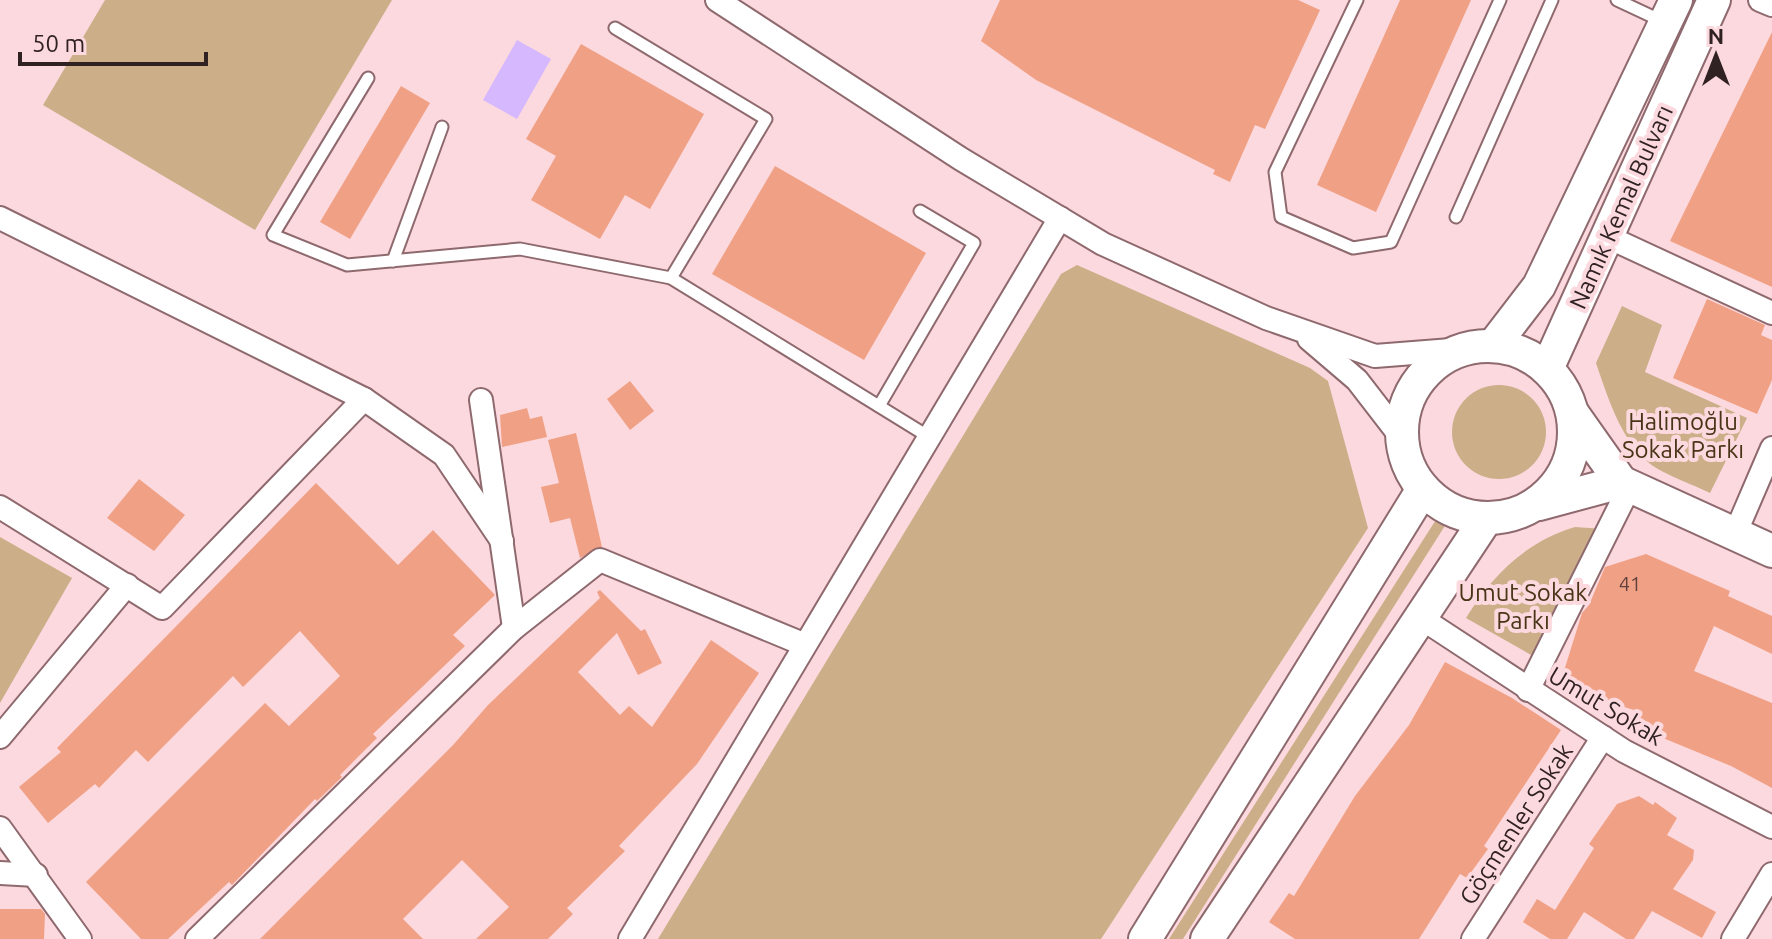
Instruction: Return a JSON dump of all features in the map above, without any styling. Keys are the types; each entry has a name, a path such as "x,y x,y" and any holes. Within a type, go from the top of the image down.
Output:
{"main road":[{"name":"Namık Kemal Bulvarı","path":"1547,369 1714,0"},
{"name":"Namık Kemal Bulvarı","path":"1479,348 1539,286 1671,11"},
{"path":"1626,484 1536,505 1512,516 1486,519 1460,514 1423,489 1407,465 1401,437 1405,408 1418,382 1438,362 1479,348 1522,353 1547,369 1563,389 1573,414 1626,484 1772,551"},
{"path":"1536,505 1555,488 1568,465 1575,440 1573,414"},
{"path":"1145,939 1423,489"},
{"path":"1207,939 1486,519"}],"street":[{"path":"717,0 961,159 1103,244 1299,331 1375,356 1479,348"},
{"path":"1760,0 1772,5"},
{"path":"0,218 364,399 444,455 502,541"},
{"path":"630,939 803,644 1060,218"},
{"path":"1608,237 1772,313"},
{"path":"1299,331 1357,380 1401,437"},
{"path":"0,507 162,608 364,399"},
{"path":"481,400 514,628"},
{"path":"1735,534 1772,448"},
{"path":"1528,690 1626,484"},
{"path":"197,939 514,628 600,560 803,644"},
{"path":"0,737 127,585"},
{"name":"Umut Sokak","path":"1421,618 1603,737 1772,827"},
{"name":"Göçmenler Sokak","path":"1473,939 1603,737"},
{"path":"0,828 80,939"},
{"path":"0,873 36,875"},
{"path":"1733,939 1772,874"}],"lane":[{"path":"1357,0 1275,172 1281,217 1353,248 1391,242 1500,0"},
{"path":"1456,217 1552,0"},
{"path":"1617,0 1671,11"},
{"path":"615,28 766,119 671,278"},
{"path":"368,78 273,235 347,265 520,249 671,278 929,437"},
{"path":"393,261 442,127"},
{"path":"879,406 974,243 920,211"}],"green space":[{"path":"105,0 392,0 255,230 43,105"},
{"path":"1077,265 1310,368 1328,381 1368,528 1101,939 658,939 1061,274"},
{"name":"Halimoğlu Sokak Parkı","path":"1622,306 1662,325 1645,372 1747,418 1710,493 1653,466 1633,446 1617,419 1596,363"},
{"path":"1499,385 1517,389 1532,399 1542,414 1546,432 1542,450 1532,465 1517,475 1499,479 1481,475 1466,465 1456,450 1452,432 1456,414 1466,399 1481,389"},
{"path":"1439,515 1448,521 1183,939 1169,939"},
{"name":"Umut Sokak Parkı","path":"1575,527 1604,529 1540,660 1466,618 1487,588 1512,562 1541,541"},
{"path":"0,537 72,578 0,703"}],"shaded area":[{"path":"517,40 551,59 517,119 483,100"}],"building":[{"path":"1000,0 1298,0 1320,10 1265,129 1255,125 1230,182 1213,174 1215,170 1036,80 981,41"},
{"path":"1400,0 1471,0 1376,212 1317,185"},
{"path":"1772,32 1772,287 1670,241"},
{"path":"581,44 704,114 650,209 625,195 600,239 531,200 556,156 526,139"},
{"path":"401,86 430,103 350,239 320,222"},
{"path":"775,166 926,253 864,360 712,274"},
{"path":"1707,299 1765,325 1761,335 1772,340 1772,380 1757,414 1673,378"},
{"path":"630,381 654,411 630,430 607,399"},
{"path":"527,408 530,419 542,416 547,437 502,447 500,415"},
{"path":"576,433 602,547 580,558 570,518 550,523 541,487 559,483 548,440"},
{"path":"139,479 185,515 154,551 107,518"},
{"path":"316,483 398,565 433,530 495,595 453,635 465,646 373,734 377,738 340,775 342,777 317,801 315,799 232,885 229,882 168,939 141,939 86,882 265,703 289,726 340,676 300,631 243,687 233,676 148,762 136,750 99,788 95,784 48,823 19,787 61,752 57,748"},
{"path":"1646,554 1730,591 1728,596 1772,616 1772,654 1714,626 1694,671 1772,703 1772,788 1731,766 1629,724 1634,710 1559,687 1582,613 1589,605 1605,567"},
{"path":"600,590 641,631 645,629 662,663 638,675 617,633 578,672 620,715 629,706 652,727 711,640 759,673 697,764 619,846 625,851 567,908 573,914 548,939 476,939 509,907 462,860 403,919 423,939 260,939 454,744 488,705 600,598 597,592"},
{"path":"1445,662 1512,698 1561,730 1484,846 1488,849 1467,878 1460,874 1419,939 1295,939 1269,922 1289,893 1294,896 1355,796 1409,725"},
{"path":"1639,796 1653,805 1655,802 1677,818 1667,835 1694,850 1693,860 1673,889 1716,912 1702,938 1652,911 1634,939 1626,939 1584,912 1567,939 1550,939 1523,922 1537,899 1555,910 1594,848 1589,844 1617,804"},
{"path":"0,909 41,909 45,914 44,939 0,939"}]}
